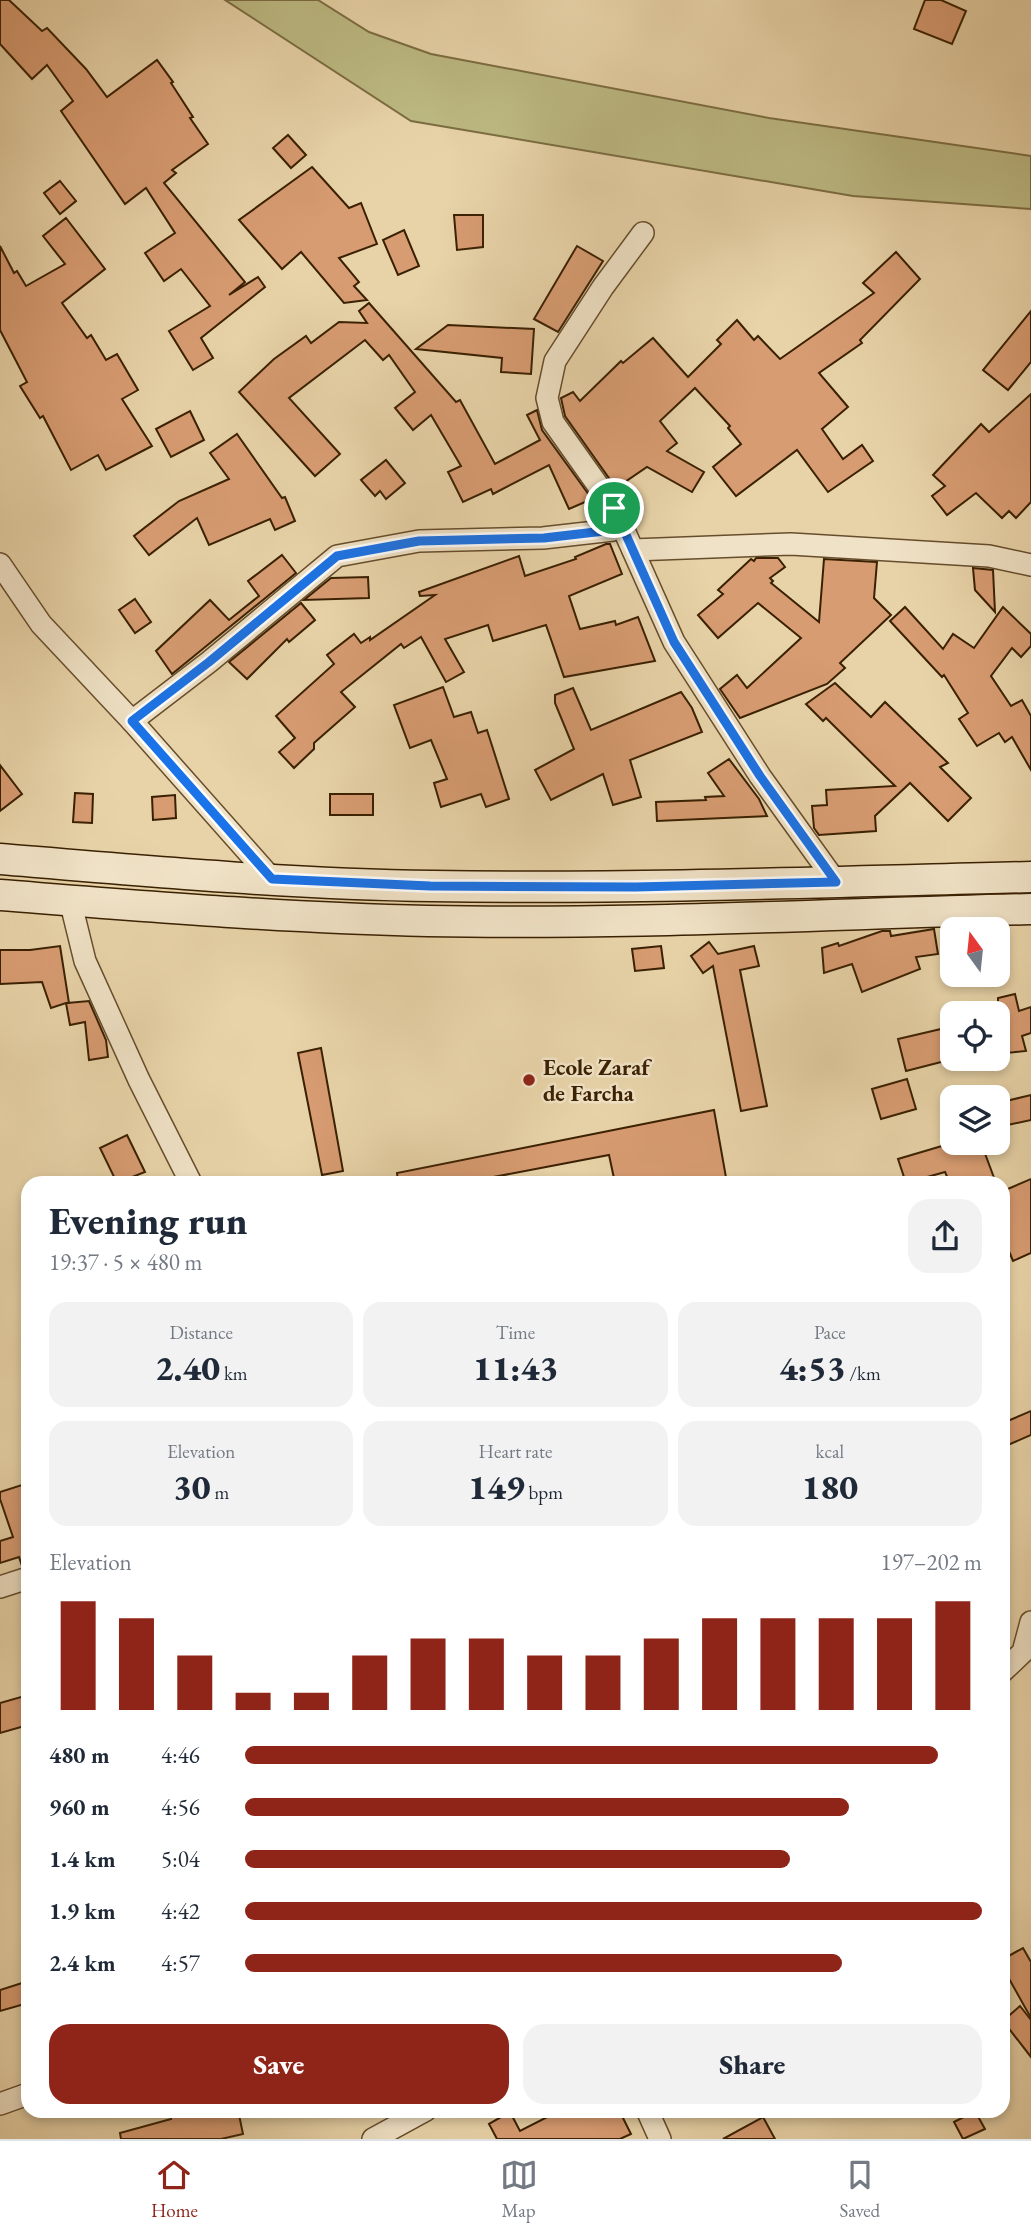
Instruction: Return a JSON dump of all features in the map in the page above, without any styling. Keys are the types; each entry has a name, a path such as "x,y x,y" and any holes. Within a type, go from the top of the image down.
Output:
{"street":[{"path":"643,233 603,287 555,361 547,398 553,422 614,508 674,642 760,776 836,882"},
{"path":"132,721 209,662 337,556 419,541 544,538 613,530 614,508"},
{"path":"633,550 791,544 989,556 1031,565"},
{"path":"0,564 41,624 132,721 272,879"},
{"path":"0,859 272,879 430,886 636,887 1031,877"},
{"path":"428,920 430,886"},
{"path":"0,895 261,914 428,920 653,919 1031,909"},
{"path":"70,900 85,961 139,1080 187,1176"},
{"path":"0,1587 21,1580"},
{"path":"1010,1664 1023,1652 1031,1622"},
{"path":"0,2105 21,2097"},
{"path":"373,2139 411,2118"},
{"path":"650,2118 660,2139"}],"shaded area":[{"path":"225,0 318,0 369,32 431,54 769,118 1031,156 1031,209 853,196 411,121"}],"building":[{"path":"0,0 9,0 42,31 47,28 86,69 107,97 157,60 173,82 171,83 193,117 190,118 208,144 172,170 176,173 164,183 245,282 229,295 258,277 265,287 201,338 213,358 193,370 169,331 210,306 181,269 164,281 145,253 175,233 146,188 125,204 61,111 73,101 47,65 32,79 0,44"},
{"path":"925,0 941,0 966,11 952,44 914,29"},
{"path":"288,135 306,155 291,168 273,148"},
{"path":"312,167 349,208 361,203 377,244 339,258 359,282 354,286 367,300 344,303 301,252 282,269 239,220"},
{"path":"60,181 76,201 60,214 44,193"},
{"path":"454,215 483,215 483,247 457,250"},
{"path":"66,218 105,269 62,303 87,338 91,335 106,360 117,354 138,390 122,399 152,446 106,470 98,455 71,470 43,416 40,418 20,386 27,382 0,330 0,246 14,273 17,271 26,286 65,264 43,236"},
{"path":"404,230 419,266 398,275 383,240"},
{"path":"577,246 603,261 558,332 534,319"},
{"path":"896,252 920,279 860,340 862,343 819,373 848,407 822,429 843,459 862,445 873,461 828,492 797,450 736,496 713,467 741,444 728,428 730,426 695,388 660,421 677,443 667,451 704,472 692,492 647,467 616,488 565,416 561,398 573,392 580,401 621,361 623,363 653,338 688,377 721,344 717,340 737,320 754,340 758,336 780,359 874,293 863,283"},
{"path":"369,303 456,402 460,400 495,464 540,440 527,415 537,410 542,430 592,499 569,509 549,465 493,494 491,489 463,502 448,472 461,466 431,415 413,430 395,408 415,392 389,355 383,360 365,340 289,398 340,454 315,476 239,392 274,359 306,336 311,343 339,322 367,323 359,311"},
{"path":"1031,311 1031,362 1008,390 983,370"},
{"path":"448,325 534,329 531,374 501,372 502,358 416,349"},
{"path":"1031,394 1031,502 1016,518 1009,511 1002,518 976,493 947,515 932,496 945,486 933,475 981,424 989,432"},
{"path":"190,411 204,440 171,457 156,429"},
{"path":"237,434 282,498 285,497 295,521 275,530 270,519 209,545 197,518 149,555 134,536 179,501 229,479 210,453"},
{"path":"386,460 405,483 386,499 380,491 375,496 361,480"},
{"path":"610,544 622,574 569,596 580,629 615,621 616,625 638,617 655,661 564,677 546,625 493,641 488,625 445,639 464,672 446,682 421,637 404,648 401,644 341,692 355,707 314,743 314,749 294,768 279,752 295,738 276,716 334,664 327,655 354,634 361,643 370,637 370,640 435,595 420,596 419,592 519,556 525,576 576,559 575,557"},
{"path":"282,555 296,573 172,674 156,651 210,600 229,620 259,596 248,581"},
{"path":"756,558 778,558 785,567 770,578 773,581 771,583 819,622 824,559 877,562 874,598 891,615 840,663 845,668 827,684 740,718 720,689 737,675 747,688 801,638 758,603 718,638 698,615 723,594 718,590 751,559 754,561"},
{"path":"973,568 993,570 995,612 975,590"},
{"path":"368,577 369,598 304,600 331,578"},
{"path":"135,599 151,622 135,633 119,610"},
{"path":"301,603 315,620 289,642 287,639 247,679 229,662"},
{"path":"905,607 943,649 953,634 974,648 1003,607 1031,634 1031,646 1021,657 1012,648 991,676 1011,706 1022,700 1031,716 1031,770 1012,737 1005,742 999,733 977,746 959,719 968,713 944,675 942,677 890,621"},
{"path":"835,683 871,717 885,702 948,763 940,767 971,798 948,821 910,783 875,816 876,831 819,835 814,828 812,806 827,805 826,790 895,786 826,718 823,721 806,704"},
{"path":"443,687 454,717 471,712 478,733 487,730 509,799 486,807 481,794 441,807 434,783 447,779 431,740 410,748 394,705"},
{"path":"573,688 591,730 681,692 692,708 702,732 630,760 641,797 613,805 603,774 551,800 535,770 574,749 555,703 555,695"},
{"path":"729,759 759,799 767,816 657,821 656,802 706,800 705,797 724,796 708,773"},
{"path":"0,765 22,794 0,811"},
{"path":"75,793 93,794 92,823 73,822"},
{"path":"330,794 373,794 373,815 330,815"},
{"path":"175,795 176,818 153,820 152,797"},
{"path":"934,929 938,954 916,957 920,969 862,992 852,964 824,973 822,948 838,943 839,946 882,931 890,931 891,936"},
{"path":"709,942 718,954 754,946 759,966 740,970 767,1106 741,1111 713,966 703,973 691,956"},
{"path":"60,946 69,1003 89,1001 106,1040 108,1057 89,1060 85,1022 70,1025 66,1003 51,1008 42,982 0,984 0,950"},
{"path":"661,946 664,968 635,971 632,949"},
{"path":"1015,994 1019,1011 1031,1007 1031,1033 1022,1036 1026,1051 1010,1053 1010,1001 998,1001 998,998"},
{"path":"940,1029 940,1062 906,1071 898,1039"},
{"path":"321,1048 343,1171 322,1175 298,1053"},
{"path":"907,1079 916,1109 881,1119 872,1089"},
{"path":"1031,1095 1031,1120 1010,1124 1010,1100"},
{"path":"714,1110 726,1176 614,1176 609,1155 499,1176 397,1176 397,1173"},
{"path":"127,1135 145,1172 135,1176 114,1176 100,1148"},
{"path":"940,1147 940,1155 986,1155 993,1176 947,1176 945,1172 931,1176 904,1176 898,1159"},
{"path":"1031,1179 1031,1253 1013,1261 1010,1254 1010,1188"},
{"path":"1031,1411 1031,1435 1010,1444 1010,1420"},
{"path":"21,1485 21,1563 19,1557 0,1563 0,1541 13,1537 0,1492"},
{"path":"21,1697 21,1727 0,1733 0,1703"},
{"path":"1023,1948 1031,1962 1031,2018 1010,1980 1010,1955"},
{"path":"21,1983 21,2005 0,2011 0,1990"},
{"path":"1020,2006 1031,2020 1031,2057 1010,2030 1010,2015"},
{"path":"240,2118 243,2134 221,2139 121,2139 120,2133 171,2119"},
{"path":"500,2118 513,2118 520,2131 545,2118 623,2118 631,2134 620,2139 497,2139 489,2124"},
{"path":"764,2118 775,2139 723,2139"},
{"path":"962,2118 979,2118 985,2129 963,2139 954,2122"}],"place":[{"name":"Ecole Zaraf de Farcha","path":"529,1080"}],"route":[{"path":"614,508 674,642 760,776 836,882 636,887 430,886 272,879 132,721 209,662 337,556 419,541 544,538 613,530 614,508"}]}
